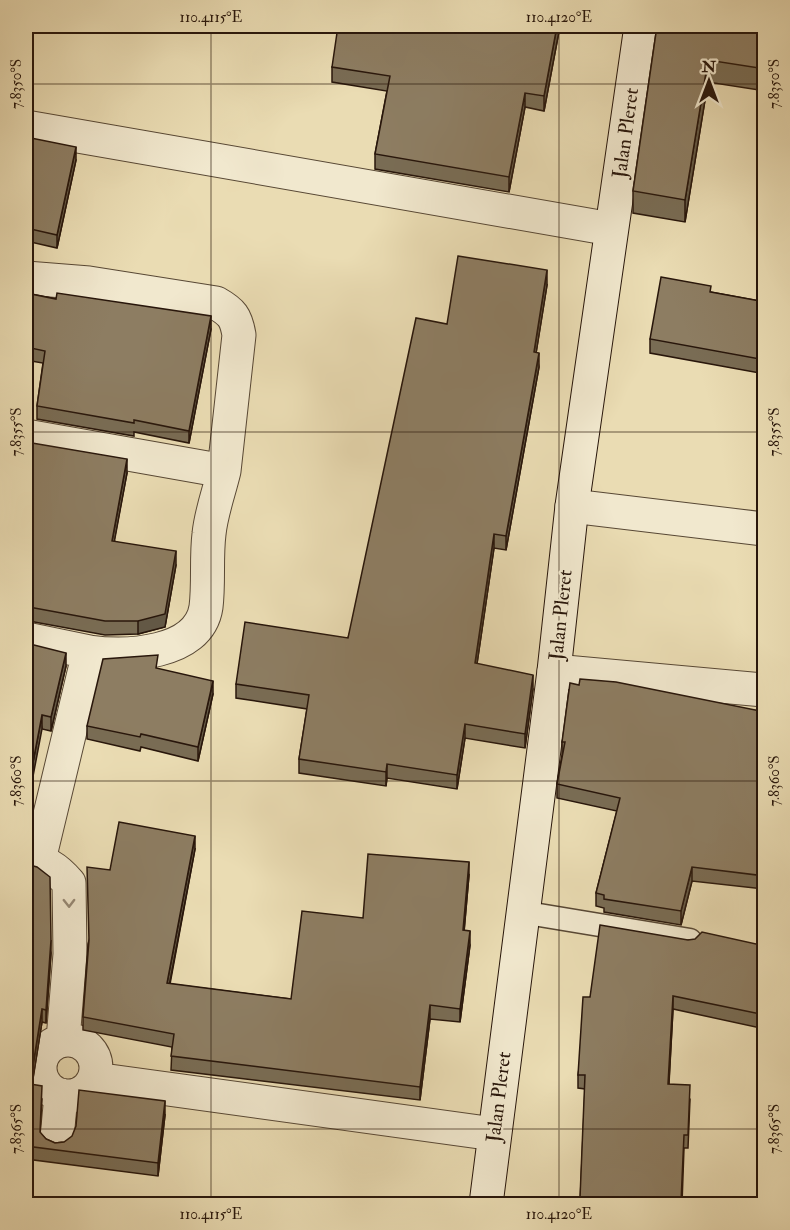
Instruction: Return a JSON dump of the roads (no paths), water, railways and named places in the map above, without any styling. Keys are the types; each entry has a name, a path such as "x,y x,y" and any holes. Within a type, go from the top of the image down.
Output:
{"street":[{"name":"Jalan Pleret","path":"486,1204 521,912 554,671 572,506 641,26"},
{"path":"26,128 611,229"},
{"path":"26,278 89,283 216,303 231,311 236,318 239,335 224,471 208,532 206,609 198,627 166,648 113,655 26,639"},
{"path":"26,436 224,471"},
{"path":"572,506 765,530"},
{"path":"63,1040 69,954 69,883 56,868 32,860 89,652"},
{"path":"554,671 765,690"},
{"path":"63,1040 87,1045 97,1070 94,1079 78,1095 61,1095 45,1086 32,1068 46,1049 63,1040"},
{"path":"94,1079 494,1134"},
{"path":"57,1138 61,1095"}],"lane":[{"path":"521,912 690,940"}]}
